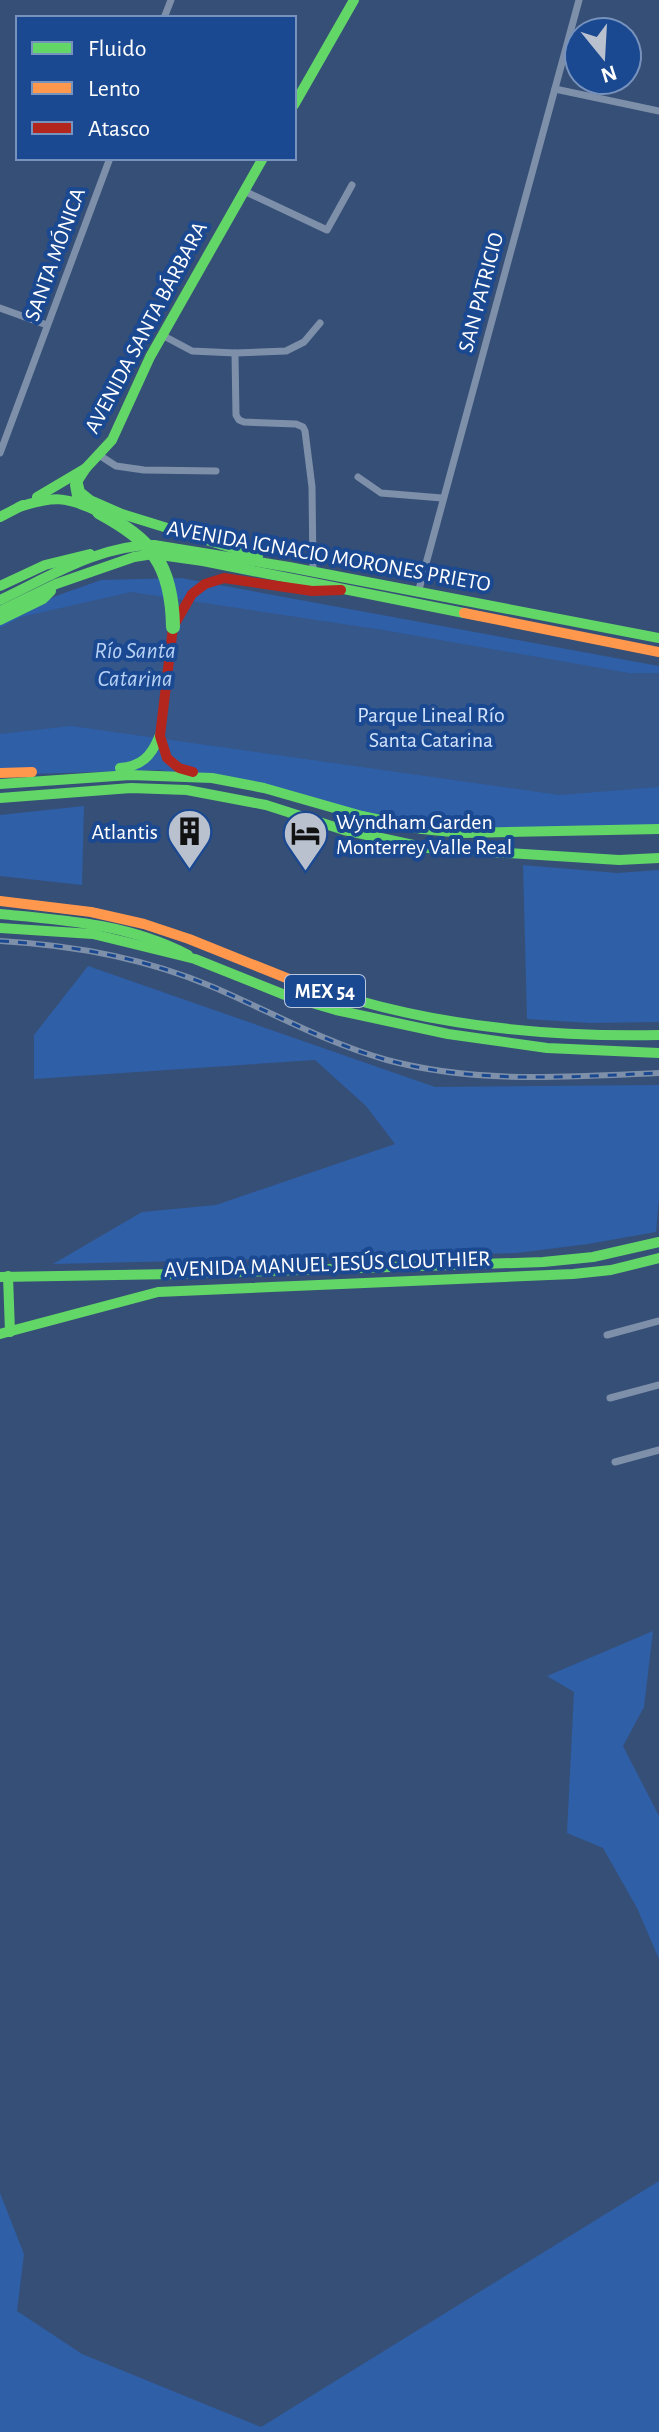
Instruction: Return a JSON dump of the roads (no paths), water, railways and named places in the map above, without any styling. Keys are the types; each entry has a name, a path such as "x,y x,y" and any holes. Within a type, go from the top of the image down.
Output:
{"main road":[{"path":"296,102 354,0"},
{"name":"AVENIDA SANTA BÁRBARA","path":"0,517 82,474 112,440 150,357 262,160"},
{"path":"78,501 75,489 82,474"},
{"path":"82,474 79,489 83,495 122,514 289,567"},
{"path":"0,773 137,766 149,759 160,735 173,627 167,585 152,551 127,527 78,501 53,496 19,507"},
{"name":"AVENIDA IGNACIO MORONES PRIETO","path":"5,599 102,552 136,545 154,545 289,567 659,638"},
{"name":"AVENIDA IGNACIO MORONES PRIETO","path":"5,599 134,557 153,554 203,561 659,652"},
{"path":"173,627 186,601 205,584 224,578 312,591 341,590"},
{"path":"0,620 43,599 56,584"},
{"path":"160,735 163,750 172,763 212,778"},
{"path":"0,784 130,775 212,778 264,788 362,816 422,829 462,833 659,829"},
{"path":"0,798 131,788 187,790 266,805 344,830 427,848 619,860 659,858"},
{"name":"MEX 54","path":"0,901 85,911 147,925 322,991 409,1012 547,1033 659,1035"},
{"path":"0,914 114,928 158,940 195,959"},
{"name":"MEX 54","path":"0,928 93,934 195,959 285,995 406,1026 547,1048 659,1053"},
{"name":"AVENIDA MANUEL JESÚS CLOUTHIER","path":"4,1276 175,1274 529,1262 593,1257 659,1242"},
{"name":"AVENIDA MANUEL JESÚS CLOUTHIER","path":"5,1333 158,1292 573,1274 611,1270 659,1258"},
{"path":"4,1276 5,1333"}],"street":[{"name":"SAN PATRICIO","path":"418,593 579,0"},
{"path":"555,89 659,111"},
{"name":"SANTA MÓNICA","path":"0,453 109,160"},
{"path":"244,191 327,230 352,185"},
{"path":"0,308 47,325"},
{"path":"162,335 192,351 286,351 304,342 320,323"},
{"path":"235,353 236,415 239,420 296,424 305,431 312,487 313,572"},
{"path":"99,455 116,466 144,470 216,471"},
{"path":"358,477 381,493 442,498"},
{"path":"607,1335 659,1321"},
{"path":"610,1398 659,1385"},
{"path":"615,1462 659,1450"}],"water":[{"name":"Río Santa Catarina","path":"131,592 383,630 629,673 659,673 659,787 560,795 71,726 0,734 0,628 21,617"}],"railway":[{"path":"0,941 82,950 161,968 213,987 342,1045 421,1068 522,1077 659,1073"}],"place":[{"name":"Atlantis","path":"189,870"},
{"name":"Wyndham Garden Monterrey Valle Real","path":"305,873"}],"park label":[{"name":"Parque Lineal Río Santa Catarina","path":"431,726"}]}
